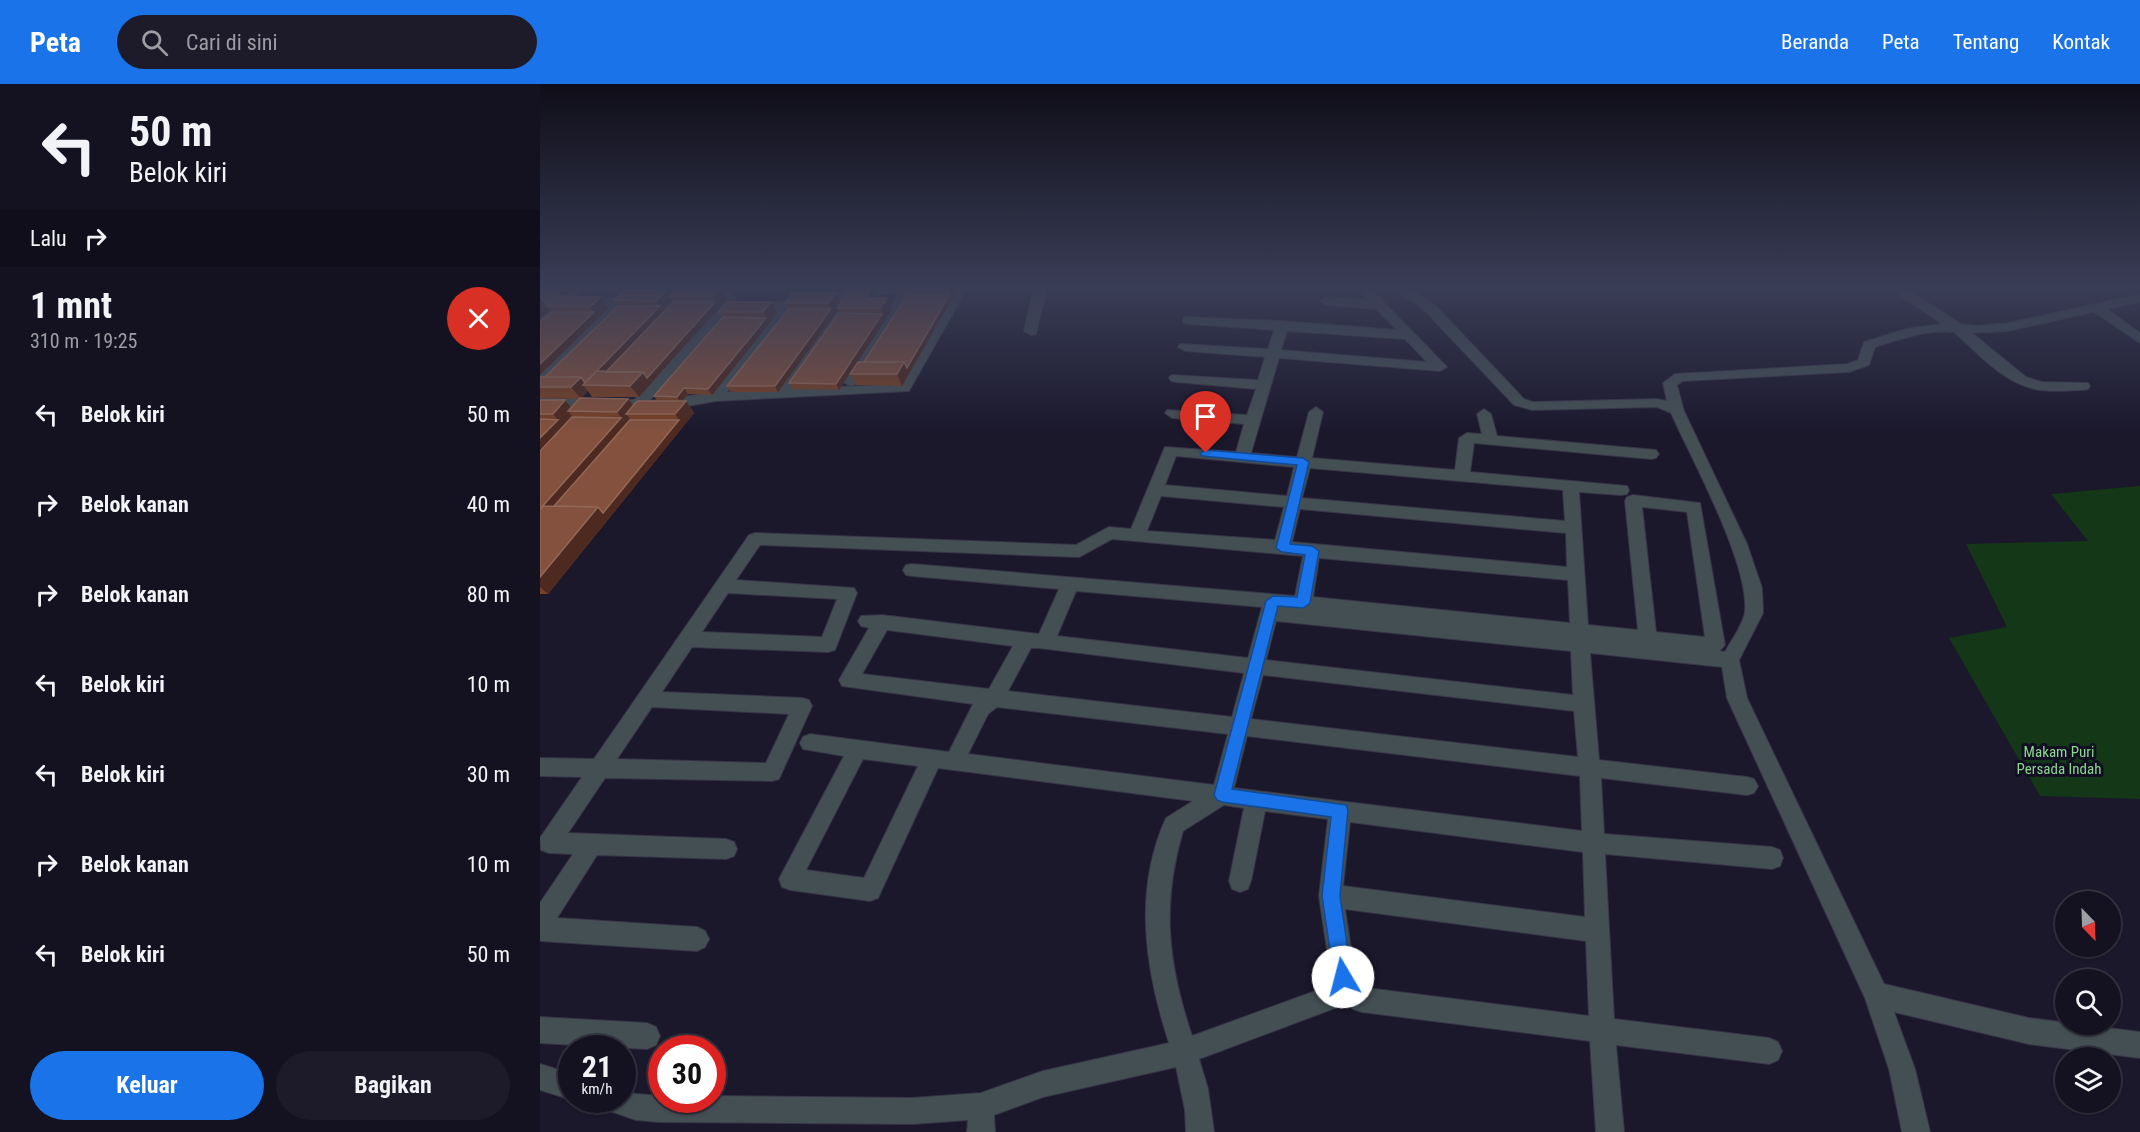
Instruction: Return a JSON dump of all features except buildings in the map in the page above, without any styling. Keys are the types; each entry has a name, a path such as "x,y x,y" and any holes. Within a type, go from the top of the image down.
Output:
{"street":[{"path":"540,378 585,334"},
{"path":"633,423 643,405 704,334"},
{"path":"716,397 765,334"},
{"path":"782,394 824,334"},
{"path":"844,391 883,334"},
{"path":"540,402 643,405 682,403 716,397 904,388 935,334"},
{"path":"1242,456 1279,334"},
{"path":"1185,347 1440,367 1408,335 1394,334"},
{"path":"1455,334 1519,402 1532,406 1657,403 1671,406 1677,411"},
{"path":"1909,334 1874,342 1866,348 1864,362 1849,368 1680,377 1670,383 1677,411 1739,544 1753,588 1754,613 1730,660 1732,679 1743,715 1777,781 1876,995 1902,1069 1916,1132"},
{"path":"1965,334 2006,370 2029,384 2083,386"},
{"path":"1176,378 1264,385"},
{"path":"573,420 597,386"},
{"path":"1282,548 1316,412"},
{"path":"1172,413 1252,420"},
{"path":"1484,414 1491,440"},
{"path":"1573,430 1574,448"},
{"path":"1462,476 1467,438 1651,454"},
{"path":"1137,536 1170,451 1621,490"},
{"path":"1570,485 1583,704 1590,769 1602,1030 1610,1132"},
{"path":"1155,490 1574,528"},
{"path":"912,570 1580,638 1648,639 1716,645 1694,507 1633,501 1648,639"},
{"path":"726,849 549,843 755,539 1079,551 1109,533 1577,574"},
{"path":"1303,603 1312,551"},
{"path":"955,760 981,708 994,698 1036,641 1070,585"},
{"path":"687,639 828,645 848,593 723,586"},
{"path":"1271,607 1303,603 1580,638 1730,660"},
{"path":"1200,1132 1199,1106 1194,1080 1161,969 1157,926 1158,891 1164,858 1174,825 1222,795 1271,607"},
{"path":"1583,704 874,622 849,680 1239,728 1747,786"},
{"path":"540,767 772,772 802,706 647,699"},
{"path":"810,743 1593,843 1772,858"},
{"path":"858,749 790,879 870,890 932,758"},
{"path":"1240,880 1257,799"},
{"path":"1340,810 1331,896 1343,977 1349,989 1362,1000 1770,1051"},
{"path":"540,924 592,844"},
{"path":"1331,896 1599,931"},
{"path":"540,930 697,939"},
{"path":"1876,995 2029,1031 2140,1046"},
{"path":"636,1107 912,1111 981,1119 1043,1084 1184,1052 1329,998"},
{"path":"540,1030 647,1036"},
{"path":"540,1077 558,1083"}],"green space":[{"name":"Makam Puri Persada Indah","path":"2140,486 2140,799 2040,796 1949,638 2007,627 1966,544 2088,541 2051,494"}],"route":[{"path":"1206,453 1303,462 1282,548 1312,551 1303,603 1273,601 1222,795 1340,810 1331,896 1343,977"}]}
